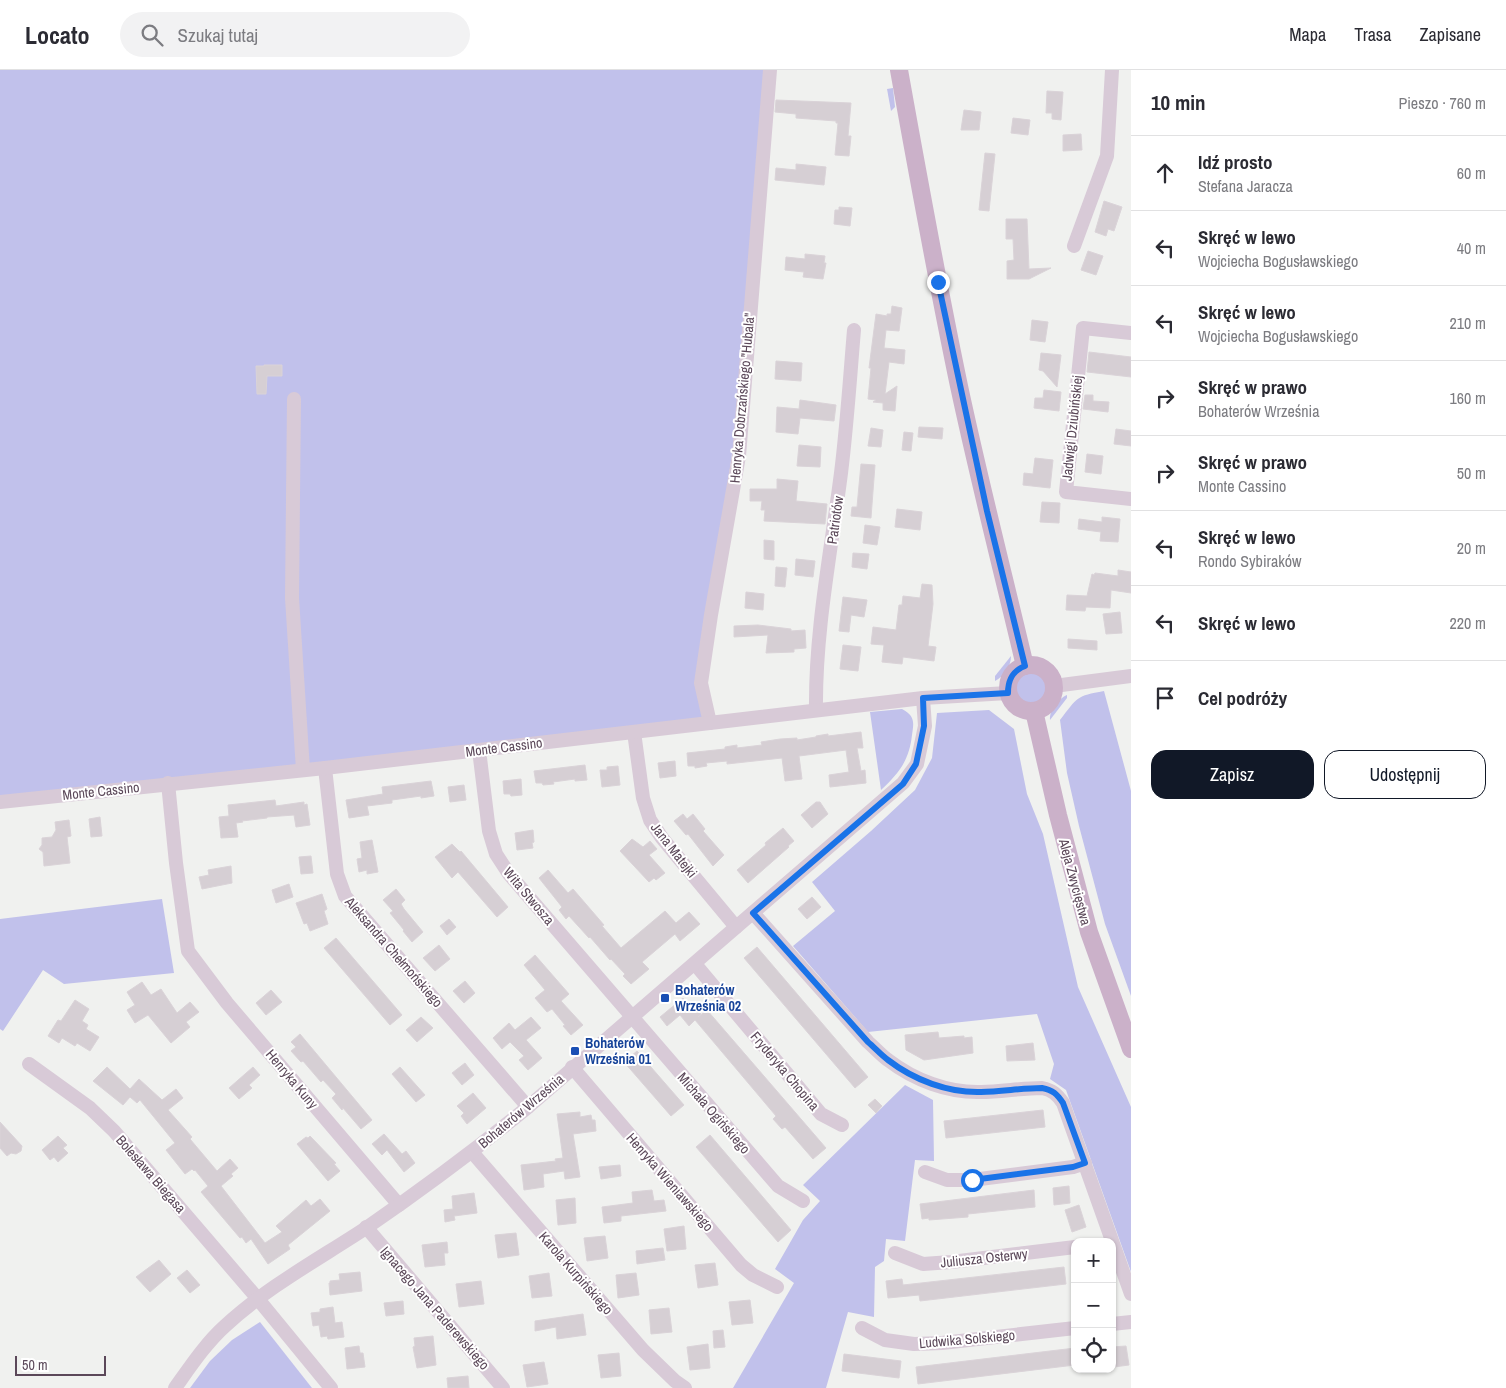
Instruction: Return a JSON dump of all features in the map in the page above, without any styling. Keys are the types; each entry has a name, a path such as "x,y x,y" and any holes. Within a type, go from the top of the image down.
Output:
{"main road":[{"path":"899,70 919,185 960,388 987,511 1025,666"},
{"path":"1025,666 1037,666 1045,670 1054,686 1053,693 1046,705 1034,711 1020,708 1014,704 1008,693 1011,676 1025,666"},
{"name":"Aleja Zwycięstwa","path":"1034,711 1083,914 1131,1049"}],"street":[{"name":"Henryka Dobrzańskiego \"Hubala\"","path":"710,723 701,683 739,456 770,70"},
{"path":"1074,246 1107,156 1112,70"},
{"name":"Jadwigi Dziubińskiej","path":"1131,333 1083,328 1066,492 1131,499"},
{"name":"Patriotów","path":"816,710 816,678 825,591 841,472 854,330"},
{"path":"294,399 292,598 303,770"},
{"path":"1054,686 1131,676"},
{"name":"Monte Cassino","path":"0,802 325,768 923,698 1008,693"},
{"name":"Bohaterów Września","path":"175,1388 224,1326 258,1299 366,1228 472,1152 528,1107 572,1067 632,1018 903,784 916,764 924,726 923,698"},
{"name":"Jana Matejki","path":"634,732 643,798 650,820 662,838 736,927"},
{"name":"Wita Stwosza","path":"479,750 489,831 496,854 509,874 632,1018"},
{"name":"Aleksandra Chełmońskiego","path":"325,768 337,874 345,896 528,1107"},
{"name":"Henryka Kuny","path":"168,784 188,951 227,1003 399,1204"},
{"path":"753,913 868,1042 887,1060 911,1075 957,1091 980,1092 1032,1088 1051,1090 1058,1095 1063,1103 1085,1163 1109,1238"},
{"name":"Fryderyka Chopina","path":"695,964 821,1114 842,1124"},
{"name":"Michała Ogińskiego","path":"632,1018 778,1186 803,1201"},
{"name":"Bolesława Biegasa","path":"29,1064 90,1108 114,1131 258,1299 331,1388"},
{"name":"Henryka Wieniawskiego","path":"572,1067 741,1265 753,1275 777,1287"},
{"name":"Karola Kurpińskiego","path":"472,1152 643,1350 675,1381 686,1388"},
{"path":"925,1172 947,1180 972,1180 1073,1167 1085,1163"},
{"name":"Ignacego Jana Paderewskiego","path":"366,1228 504,1388"},
{"name":"Juliusza Osterwy","path":"895,1253 923,1264 1071,1247"},
{"path":"1116,1256 1131,1294"},
{"path":"1116,1324 1131,1322"},
{"name":"Ludwika Solskiego","path":"862,1328 885,1340 914,1344 942,1343 1071,1328"}],"shaded area":[{"path":"0,70 770,70 749,328 701,683 710,723 0,802"},
{"path":"893,88 895,107 891,111 887,89"},
{"path":"1011,656 1010,664 1006,671 995,681 995,676"},
{"path":"1031,673 1042,677 1046,688 1042,699 1031,703 1020,699 1016,688 1020,677"},
{"path":"1104,691 1131,791 1131,996 1105,924 1079,826 1067,773 1060,720 1078,699 1088,694"},
{"path":"1067,695 1067,698 1050,720 1051,712 1055,705"},
{"path":"902,709 913,720 911,744 902,766 881,790 870,712"},
{"path":"989,710 1014,729 1027,794 1043,834 1078,987 1131,1107 1131,1272 1066,1090 1050,1079 1054,1064 1037,1014 868,1032 793,946 835,911 812,882 915,790 932,758 937,713"},
{"path":"162,899 174,973 64,984 43,970 3,1031 0,1029 0,919"},
{"path":"905,1085 933,1100 934,1161 915,1160 905,1241 886,1239 884,1261 875,1267 874,1317 848,1312 826,1388 733,1388 794,1283 775,1269 803,1220 820,1201 803,1185"},
{"path":"260,1322 312,1388 190,1388 210,1361 232,1340"}],"building":[{"path":"1047,91 1063,92 1061,120 1052,119 1052,113 1046,113"},
{"path":"776,100 851,103 848,136 851,136 849,156 835,155 838,123 836,121 796,118 796,114 775,112"},
{"path":"964,110 981,112 979,130 961,130"},
{"path":"1013,118 1030,120 1028,135 1011,133"},
{"path":"1081,134 1082,150 1063,151 1063,135"},
{"path":"985,153 995,154 989,211 979,210"},
{"path":"796,164 826,167 824,185 775,180 776,168 796,170"},
{"path":"1104,201 1122,207 1114,231 1108,229 1106,236 1095,232"},
{"path":"839,207 852,208 850,226 834,224 835,210 839,210"},
{"path":"1006,219 1027,219 1029,269 1051,268 1029,279 1007,279 1007,261 1014,260 1013,239 1006,239"},
{"path":"1088,251 1103,256 1096,275 1081,270"},
{"path":"805,254 825,256 824,263 826,263 823,279 803,277 804,272 785,270 786,257 805,259"},
{"path":"892,306 902,308 899,331 886,330 884,348 905,350 904,364 889,362 885,394 897,386 895,411 883,410 883,403 873,402 876,400 868,399 871,368 869,368 876,314 887,316 887,314 891,314"},
{"path":"1032,320 1048,322 1045,342 1030,340"},
{"path":"1089,352 1131,357 1131,377 1087,372"},
{"path":"1041,353 1061,355 1057,387 1043,371 1039,370"},
{"path":"776,361 802,363 801,381 775,379"},
{"path":"282,365 282,376 267,376 266,394 257,394 256,366"},
{"path":"1044,390 1061,392 1059,411 1034,408 1035,398 1043,398"},
{"path":"1085,395 1093,395 1093,401 1109,402 1108,412 1083,409"},
{"path":"800,400 836,405 834,421 800,418 798,434 776,432 777,407 799,409"},
{"path":"919,427 943,428 942,439 918,437"},
{"path":"871,428 883,430 881,447 868,446"},
{"path":"1116,429 1131,431 1131,446 1114,444"},
{"path":"904,432 913,433 911,451 902,450"},
{"path":"799,445 821,447 820,467 797,466"},
{"path":"1087,454 1103,456 1101,474 1085,472"},
{"path":"1035,458 1053,460 1050,488 1023,485 1024,473 1033,474"},
{"path":"861,464 875,465 871,518 851,516 852,507 857,507"},
{"path":"777,479 798,481 796,501 827,504 825,524 764,521 765,510 761,510 762,501 750,501 750,489 777,489"},
{"path":"1042,502 1060,503 1059,523 1040,522"},
{"path":"897,509 922,512 920,530 895,527"},
{"path":"1102,517 1120,519 1118,542 1100,541 1101,532 1078,529 1079,519 1102,522"},
{"path":"865,525 880,527 877,545 863,543"},
{"path":"764,540 774,541 774,560 764,559"},
{"path":"853,553 869,554 867,569 852,567"},
{"path":"796,559 815,561 813,577 795,575"},
{"path":"776,567 787,568 785,587 775,586"},
{"path":"1118,570 1131,572 1131,593 1111,590 1110,608 1086,607 1085,611 1066,610 1067,595 1087,596 1092,574 1118,576"},
{"path":"922,584 932,585 933,604 928,646 936,647 934,661 903,657 902,664 882,662 884,645 871,644 873,627 896,630 899,605 902,605 903,596 920,598"},
{"path":"746,592 764,594 763,610 745,608"},
{"path":"843,597 867,600 864,617 851,615 849,632 839,631"},
{"path":"1120,612 1122,633 1106,634 1103,614"},
{"path":"758,625 791,629 791,631 805,630 806,648 794,649 794,652 766,653 768,635 734,637 734,626"},
{"path":"1068,639 1097,641 1097,650 1068,648"},
{"path":"843,645 861,647 858,671 840,669"},
{"path":"861,732 863,748 857,748 861,771 865,770 866,783 830,787 829,775 849,772 846,750 799,756 802,779 785,781 782,758 727,764 727,761 706,763 707,766 695,768 695,766 688,766 687,753 725,749 725,747 737,745 737,748 762,745 761,742 780,739 797,738 797,740 828,734 828,736"},
{"path":"675,761 676,776 660,778 658,763"},
{"path":"585,765 587,780 575,781 575,779 543,785 542,783 536,783 534,771"},
{"path":"618,766 620,785 602,787 600,770 607,770 607,767"},
{"path":"521,779 522,795 511,796 510,794 504,794 503,781"},
{"path":"431,781 434,796 392,800 392,803 367,806 369,815 349,818 346,800 383,794 382,787"},
{"path":"464,785 466,800 450,802 448,787"},
{"path":"275,800 276,806 304,802 304,805 307,804 310,825 296,827 294,815 267,817 236,823 238,837 221,838 219,817 229,816 228,805"},
{"path":"816,802 820,802 828,814 812,828 801,815"},
{"path":"683,814 687,819 693,814 705,829 703,831 724,855 713,866 688,834 686,835 674,821"},
{"path":"100,817 102,836 91,837 89,819"},
{"path":"69,820 71,836 67,837 70,863 44,866 43,852 39,849 42,845 42,838 52,837 56,830 55,822"},
{"path":"783,828 794,841 748,883 737,870"},
{"path":"533,830 533,848 517,850 515,833"},
{"path":"632,839 643,847 650,841 657,849 649,855 665,873 656,880 654,878 649,882 620,851"},
{"path":"372,840 378,872 367,874 367,870 359,872 357,859 362,858 360,842"},
{"path":"452,844 461,851 508,907 497,917 458,872 452,878 435,857"},
{"path":"311,856 313,873 301,874 299,857"},
{"path":"231,866 232,883 202,889 199,877 209,875 208,870"},
{"path":"548,870 568,893 573,889 621,948 665,911 676,923 689,912 700,924 680,941 675,934 642,962 649,969 631,984 623,976 625,974 590,937 569,916 566,919 559,910 562,907 539,878"},
{"path":"289,884 293,897 276,903 272,890"},
{"path":"396,889 405,900 401,904 404,909 423,932 412,942 390,913 393,911 383,900"},
{"path":"322,894 327,909 324,911 328,924 310,931 307,923 304,924 296,903"},
{"path":"812,897 821,907 807,919 798,909"},
{"path":"449,919 456,927 447,935 440,926"},
{"path":"336,938 402,1015 390,1025 324,948"},
{"path":"439,945 450,959 435,971 423,958"},
{"path":"757,947 868,1077 855,1088 744,958"},
{"path":"535,955 569,994 561,1001 583,1025 571,1035 552,1009 547,1012 535,998 545,990 524,965"},
{"path":"465,981 475,993 464,1003 453,991"},
{"path":"142,982 151,995 161,989 177,1013 190,1002 199,1012 186,1022 190,1027 171,1043 148,1015 135,1023 127,1010 135,1005 127,992"},
{"path":"271,990 282,1002 266,1015 256,1003"},
{"path":"683,998 689,1006 692,1004 701,1014 698,1017 707,1010 826,1148 813,1159 785,1127 782,1129 773,1119 776,1116 695,1020 689,1026 680,1015 667,1026 660,1017"},
{"path":"75,1000 89,1009 82,1021 88,1025 86,1029 99,1037 90,1051 77,1043 75,1046 62,1038 59,1043 48,1036 58,1020 61,1021"},
{"path":"421,1017 433,1028 417,1042 406,1030"},
{"path":"531,1017 541,1028 526,1040 542,1058 528,1070 519,1060 524,1056 510,1042 502,1049 493,1038 509,1023 515,1030"},
{"path":"938,1032 939,1038 972,1037 973,1053 924,1060 906,1050 905,1035"},
{"path":"300,1034 372,1120 361,1129 332,1098 336,1094 323,1080 321,1082 303,1061 301,1062 291,1051 296,1047 291,1042"},
{"path":"1033,1043 1035,1060 1007,1061 1006,1046"},
{"path":"637,1051 684,1105 671,1116 624,1062"},
{"path":"465,1063 474,1075 462,1085 452,1073"},
{"path":"107,1067 130,1089 139,1079 162,1100 176,1089 183,1098 168,1110 192,1137 190,1139 217,1171 230,1159 238,1168 231,1174 233,1176 221,1186 265,1243 282,1232 276,1226 306,1200 311,1206 320,1199 330,1211 288,1245 290,1249 268,1264 251,1239 246,1243 242,1237 240,1238 201,1192 208,1186 195,1170 192,1169 185,1174 166,1150 175,1143 140,1100 137,1103 130,1097 123,1105 93,1081"},
{"path":"253,1067 260,1075 249,1085 252,1088 239,1099 229,1088"},
{"path":"400,1067 425,1095 416,1102 392,1074"},
{"path":"473,1093 486,1108 467,1124 461,1116 464,1113 457,1106"},
{"path":"875,1099 882,1106 876,1113 868,1105"},
{"path":"1043,1110 1045,1127 946,1138 944,1121"},
{"path":"580,1112 580,1117 591,1115 592,1120 595,1120 596,1131 573,1134 580,1177 565,1179 564,1171 543,1174 544,1187 524,1190 521,1165 556,1161 555,1159 563,1158 557,1114"},
{"path":"0,1122 22,1146 21,1151 7,1156 0,1148"},
{"path":"384,1134 402,1154 406,1151 415,1163 404,1172 387,1150 382,1155 372,1144"},
{"path":"710,1135 791,1230 778,1242 696,1147"},
{"path":"58,1136 67,1145 63,1148 68,1153 58,1162 54,1157 50,1160 42,1150"},
{"path":"310,1136 336,1163 334,1164 340,1171 328,1181 297,1144"},
{"path":"620,1165 621,1176 601,1179 599,1167"},
{"path":"1069,1186 1070,1203 1054,1205 1053,1188"},
{"path":"652,1190 654,1201 664,1200 666,1211 621,1216 621,1221 604,1223 602,1207 633,1203 632,1192"},
{"path":"1034,1190 1035,1207 968,1214 968,1217 922,1219 920,1204"},
{"path":"474,1193 477,1213 454,1216 455,1220 445,1222 444,1210 453,1209 452,1196"},
{"path":"575,1198 576,1223 558,1225 556,1200"},
{"path":"1079,1205 1086,1227 1072,1232 1065,1210"},
{"path":"684,1226 686,1249 667,1251 664,1229"},
{"path":"516,1233 519,1255 498,1258 495,1235"},
{"path":"605,1236 608,1258 587,1261 584,1238"},
{"path":"447,1242 448,1253 444,1253 445,1265 425,1267 422,1245"},
{"path":"663,1248 665,1260 637,1264 636,1251"},
{"path":"159,1260 171,1274 150,1292 136,1277"},
{"path":"715,1263 718,1285 698,1288 695,1265"},
{"path":"1064,1267 1066,1284 920,1301 919,1295 888,1298 886,1281 902,1279 903,1285"},
{"path":"187,1270 200,1285 190,1293 177,1278"},
{"path":"360,1272 362,1291 330,1295 329,1283 330,1281 340,1280 339,1274"},
{"path":"549,1273 552,1296 532,1298 529,1276"},
{"path":"636,1273 639,1295 618,1298 616,1275"},
{"path":"481,1281 484,1304 459,1307 456,1284"},
{"path":"750,1300 753,1323 732,1325 729,1302"},
{"path":"403,1301 404,1314 386,1316 384,1303"},
{"path":"333,1307 335,1323 342,1322 344,1337 328,1339 327,1336 321,1337 319,1325 313,1326 311,1313"},
{"path":"669,1308 672,1332 651,1334 649,1310"},
{"path":"583,1314 586,1335 557,1339 556,1327 535,1331 535,1321"},
{"path":"723,1330 725,1347 714,1348 713,1331"},
{"path":"433,1336 436,1365 417,1368 413,1347 415,1346 414,1338"},
{"path":"708,1344 710,1368 690,1370 687,1347"},
{"path":"359,1346 360,1353 363,1353 365,1367 347,1369 345,1348"},
{"path":"1126,1346 1129,1365 1116,1367 1116,1347"},
{"path":"1071,1348 1071,1365 918,1384 916,1367"},
{"path":"619,1353 621,1376 601,1378 598,1355"},
{"path":"844,1354 901,1361 899,1378 842,1371"},
{"path":"544,1362 548,1384 527,1387 523,1365"},
{"path":"468,1376 469,1388 448,1388 447,1378"}],"place":[{"name":"Bohaterów Września 02","path":"665,998"},
{"name":"Bohaterów Września 01","path":"575,1051"}],"route":[{"path":"938,282 987,511 1025,666 1011,676 1008,681 1008,693 923,698 924,726 916,764 903,784 753,913 868,1042 887,1060 911,1075 957,1091 980,1092 1042,1088 1051,1090 1058,1095 1063,1103 1085,1163 1073,1167 972,1180"}]}
